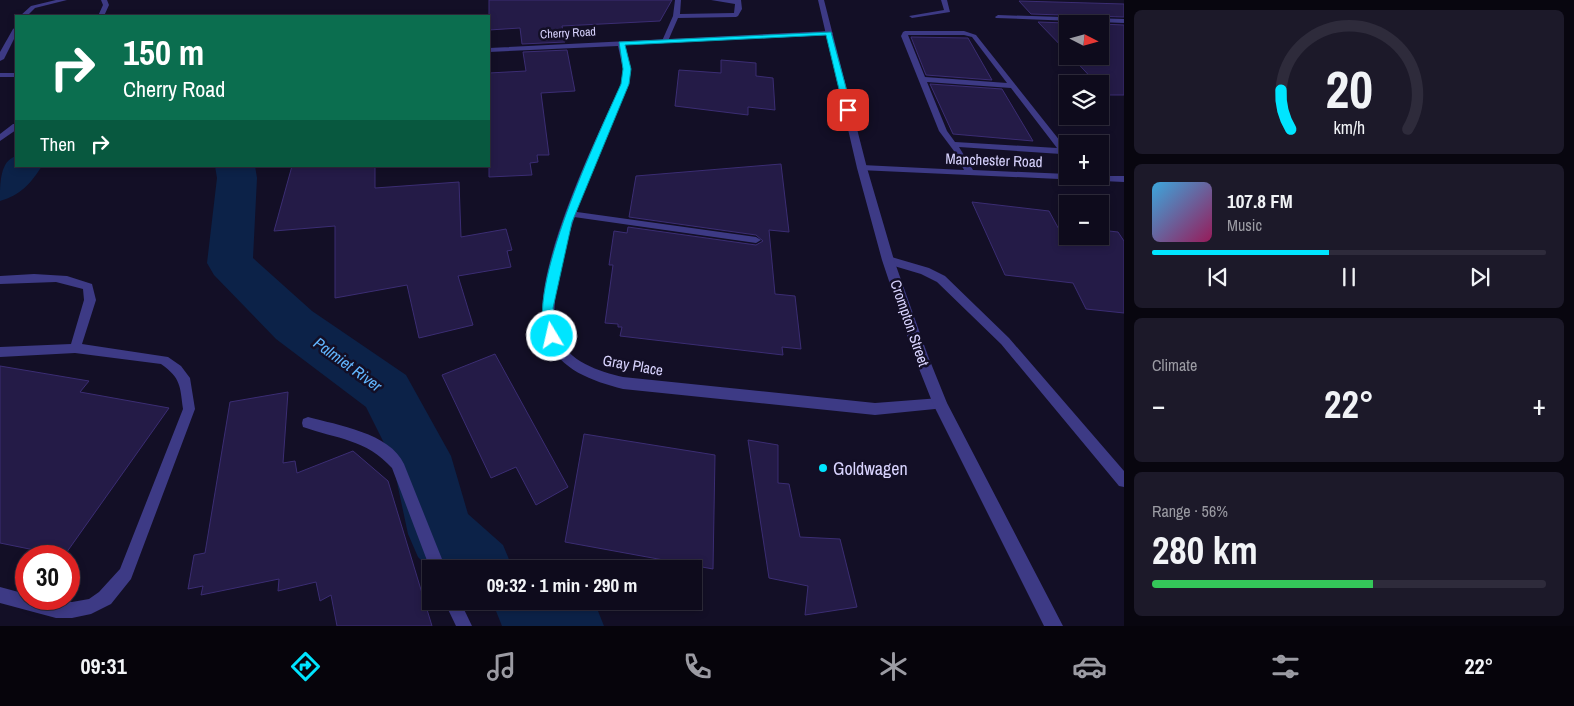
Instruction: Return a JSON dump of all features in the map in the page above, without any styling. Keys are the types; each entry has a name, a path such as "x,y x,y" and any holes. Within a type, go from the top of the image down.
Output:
{"street":[{"name":"Crompton Street","path":"820,0 862,168 888,260 921,356 940,404 1054,626"},
{"name":"Cherry Road","path":"490,50 829,33"},
{"name":"Gray Place","path":"621,43 627,69 625,84 570,214 547,308 552,336 565,355 572,362 595,376 623,382 875,409 940,404"},
{"path":"0,75 15,74"}],"lane":[{"path":"24,15 33,7 64,0"},
{"path":"101,15 106,5 104,0"},
{"path":"665,41 676,16 678,0"},
{"path":"676,16 736,15 738,13 738,1 714,0"},
{"path":"912,16 948,11 944,0"},
{"path":"998,17 1124,21"},
{"path":"0,59 15,31"},
{"path":"970,173 943,131 904,34 913,32 964,33 978,40 1059,147"},
{"path":"921,78 1013,86"},
{"path":"0,138 15,127"},
{"path":"953,144 1059,150"},
{"name":"Manchester Road","path":"862,168 1059,176"},
{"path":"570,214 756,240"},
{"path":"888,260 925,271 941,280 1004,341 1124,480"},
{"path":"0,280 56,278 76,280 88,287 90,300 75,348"},
{"path":"0,352 75,348 164,360 177,369 186,382 189,409 126,574 105,598 90,606 72,610 56,610 0,595"},
{"path":"308,423 372,441 391,456 397,464 434,560"},
{"path":"456,610 464,626"}],"building":[{"path":"489,0 672,0 660,21 562,26 565,42 522,44 520,28 490,30"},
{"path":"1019,1 1124,4 1124,17 1109,17 1109,15 1031,14"},
{"path":"1038,22 1059,23 1059,44"},
{"path":"1109,24 1124,25 1124,95 1109,95 1109,75 1089,75 1079,65 1109,65"},
{"path":"911,37 968,38 992,80 926,75"},
{"path":"567,50 575,91 541,93 549,155 537,155 538,162 530,163 532,175 489,177 490,73 526,71 523,52"},
{"path":"721,60 756,63 756,76 773,78 775,110 748,107 748,115 675,106 679,70 721,73"},
{"path":"930,84 1002,89 1033,141 953,134"},
{"path":"781,164 789,232 769,230 775,294 795,296 801,349 782,347 783,355 620,336 622,327 618,327 618,324 605,323 613,265 609,265 614,231 627,233 628,227 756,245 763,241 756,235 629,217 636,176"},
{"path":"292,167 375,167 375,188 459,182 461,237 506,229 512,250 507,251 511,267 458,276 473,325 419,338 407,285 335,298 335,226 274,231"},
{"path":"972,202 1049,211 1059,229 1059,245 1109,245 1109,231 1118,232 1124,241 1124,313 1086,309 1073,283 1005,275"},
{"path":"495,354 568,487 536,505 516,467 491,478 442,375"},
{"path":"0,366 89,381 80,392 169,408 72,545 15,546 0,543"},
{"path":"288,392 283,463 295,461 297,473 353,451 388,481 422,593 422,610 427,610 432,626 337,626 331,595 320,601 316,582 278,591 279,579 201,595 203,586 188,589 194,555 205,553 230,402"},
{"path":"584,434 715,455 713,569 702,567 702,560 664,560 565,542"},
{"path":"748,440 778,445 778,483 789,484 800,537 840,539 857,607 805,615 808,586 769,578"}],"waterway":[{"name":"Palmiet River","path":"0,188 15,176 21,167"},
{"name":"Palmiet River","path":"235,167 237,178 230,263 294,325 386,391 421,456 441,534 469,560"},
{"name":"Palmiet River","path":"542,610 568,626"}],"place":[{"name":"Goldwagen","path":"823,468"}],"route":[{"path":"552,336 547,308 567,222 625,84 627,69 621,43 829,33 848,110"}]}
